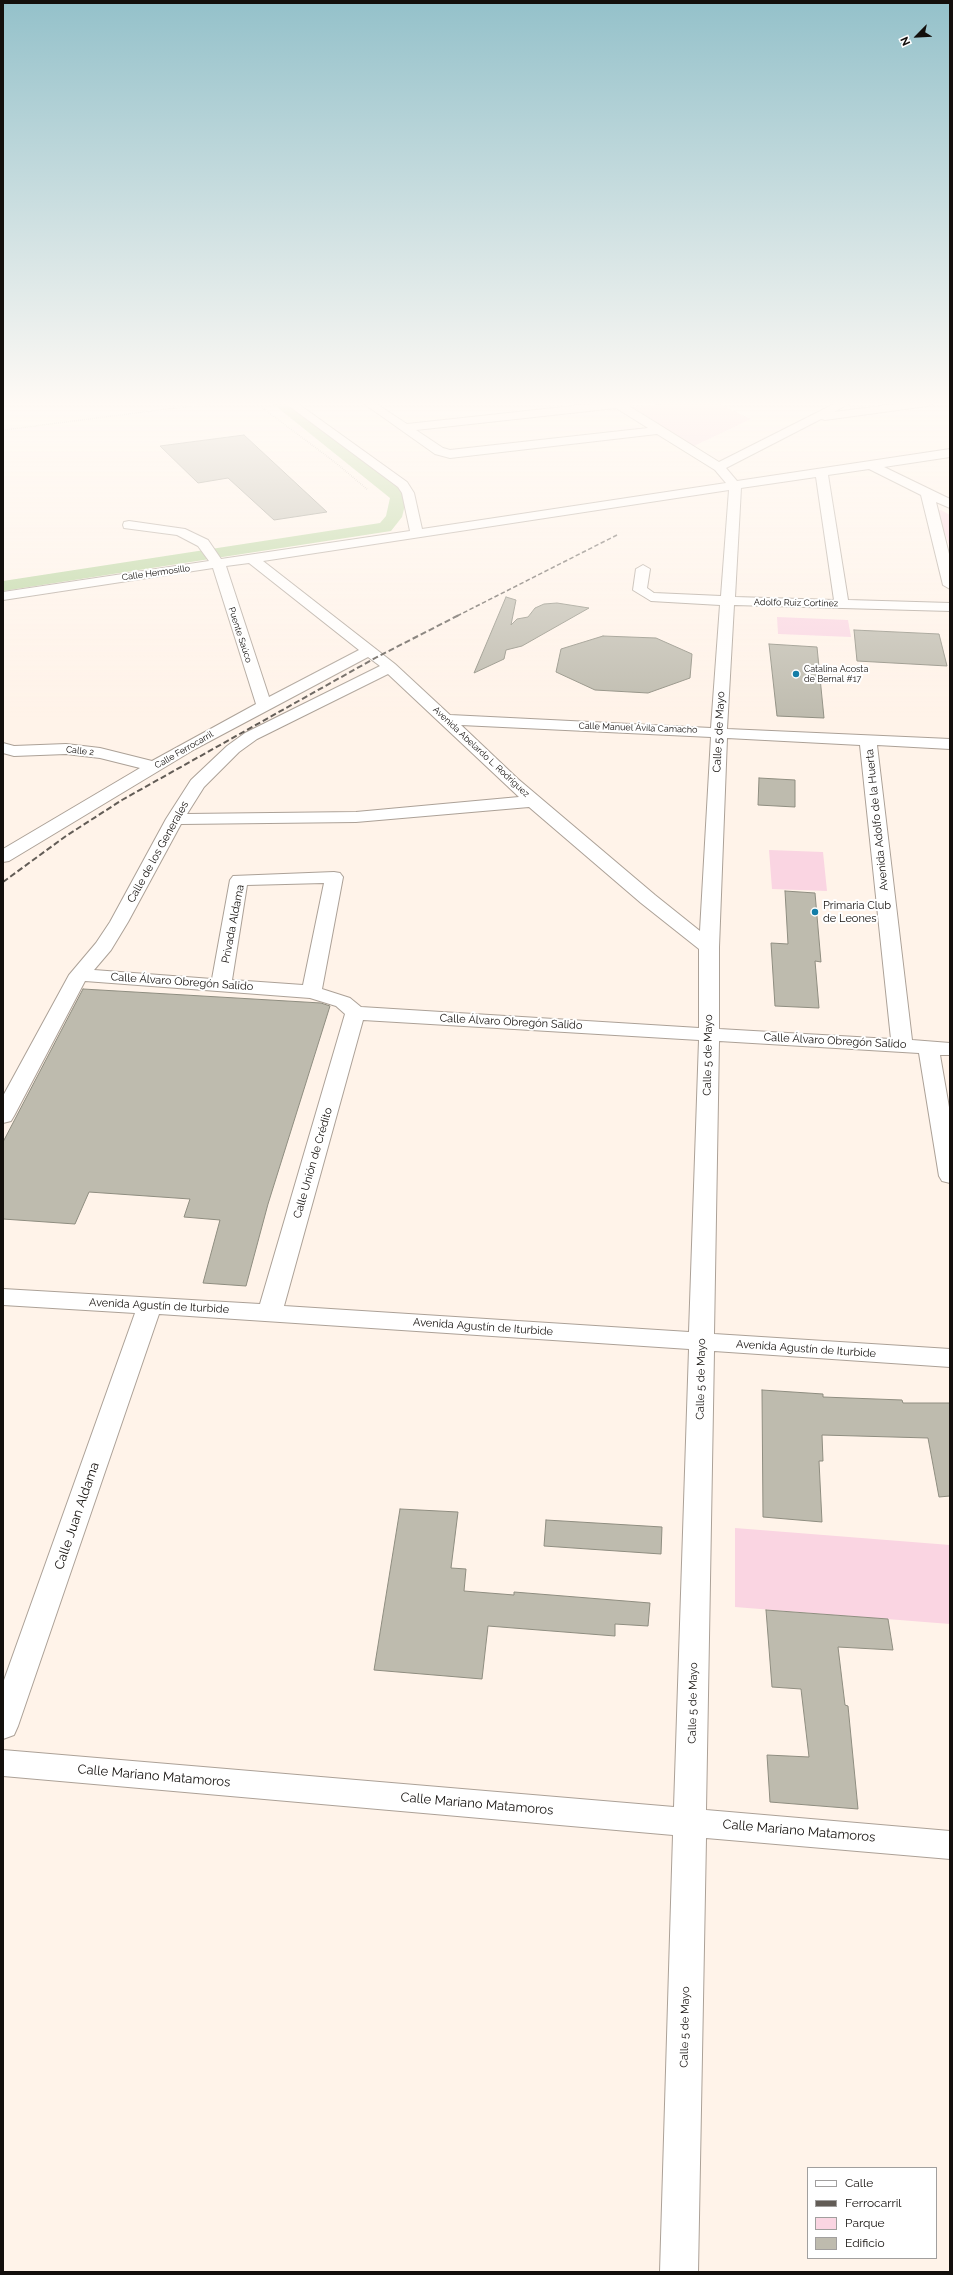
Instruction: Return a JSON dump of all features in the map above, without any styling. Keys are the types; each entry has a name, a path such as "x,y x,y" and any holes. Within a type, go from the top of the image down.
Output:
{"street":[{"path":"411,509 417,535"},
{"name":"Calle Hermosillo","path":"3,596 588,509"},
{"name":"Calle 5 de Mayo","path":"679,2272 709,1034 709,947 719,732 734,509"},
{"path":"828,509 842,604"},
{"path":"930,509 950,585"},
{"name":"Puente Saúco","path":"129,525 180,532 203,543 217,564 264,706"},
{"name":"Avenida Abelardo L. Rodríguez","path":"252,559 390,667 512,783 709,947"},
{"name":"Adolfo Ruiz Cortínez","path":"643,569 640,590 643,594 664,599 728,602 950,607"},
{"name":"Calle Ferrocarril","path":"3,857 155,767 264,706 369,650"},
{"name":"Calle de los Generales","path":"3,1116 79,975 104,946 119,922 175,819 197,784 233,749 251,736 390,667"},
{"name":"Calle Manuel Ávila Camacho","path":"447,720 950,744"},
{"name":"Avenida Adolfo de la Huerta","path":"868,740 902,1044"},
{"name":"Calle 2","path":"3,748 14,751 66,749 100,753 155,767"},
{"path":"175,819 356,817 534,801"},
{"name":"Privada Aldama","path":"221,985 239,880 334,877 312,992"},
{"name":"Calle Álvaro Obregón Salido","path":"79,975 312,992 343,1002 355,1013 902,1044 928,1048 950,1049"},
{"name":"Calle Unión de Crédito","path":"270,1313 355,1013"},
{"path":"928,1048 950,1176"},
{"name":"Avenida Agustín de Iturbide","path":"7,1300 270,1313 950,1358"},
{"name":"Calle Juan Aldama","path":"3,1726 150,1306"},
{"name":"Calle Mariano Matamoros","path":"3,1763 950,1845"}],"green space":[{"path":"941,510 950,515 950,547 936,511"},
{"path":"777,617 848,620 851,637 778,634"},
{"path":"769,850 823,852 827,891 772,889"},
{"path":"735,1528 950,1545 950,1624 735,1607"}],"building":[{"path":"262,509 324,509 327,512 274,520"},
{"path":"506,597 516,600 511,625 517,619 528,617 535,608 544,604 557,603 589,608 522,646 506,650 504,659 474,673"},
{"path":"854,630 939,634 947,666 857,661"},
{"path":"603,636 656,638 692,654 690,678 648,693 595,690 556,672 561,649"},
{"path":"769,644 817,647 824,718 777,716"},
{"path":"759,778 795,780 795,807 758,805"},
{"path":"785,891 815,893 821,962 815,961 819,1008 775,1006 771,943 788,944"},
{"path":"83,989 321,1003 330,1006 268,1204 246,1286 203,1283 220,1220 184,1217 190,1199 89,1192 75,1224 3,1219 3,1142"},
{"path":"762,1390 823,1394 823,1397 902,1400 903,1403 950,1403 950,1496 939,1497 928,1438 822,1435 823,1461 819,1461 822,1522 763,1517"},
{"path":"400,1509 458,1512 451,1568 466,1569 464,1591 514,1595 514,1592 650,1603 648,1626 615,1624 615,1636 488,1626 482,1679 374,1670"},
{"path":"546,1520 662,1527 661,1554 544,1546"},
{"path":"766,1610 888,1619 893,1650 838,1647 845,1705 848,1706 858,1809 770,1802 767,1755 809,1757 801,1689 772,1687"}],"waterway":[{"path":"3,586 385,527 394,517 396,509"}],"railway":[{"path":"457,616 617,535"},
{"path":"3,882 66,836 122,800 377,657 459,615"}],"place":[{"name":"Catalina Acosta de Bernal #17","path":"796,674"},
{"name":"Primaria Club de Leones","path":"815,912"}]}
